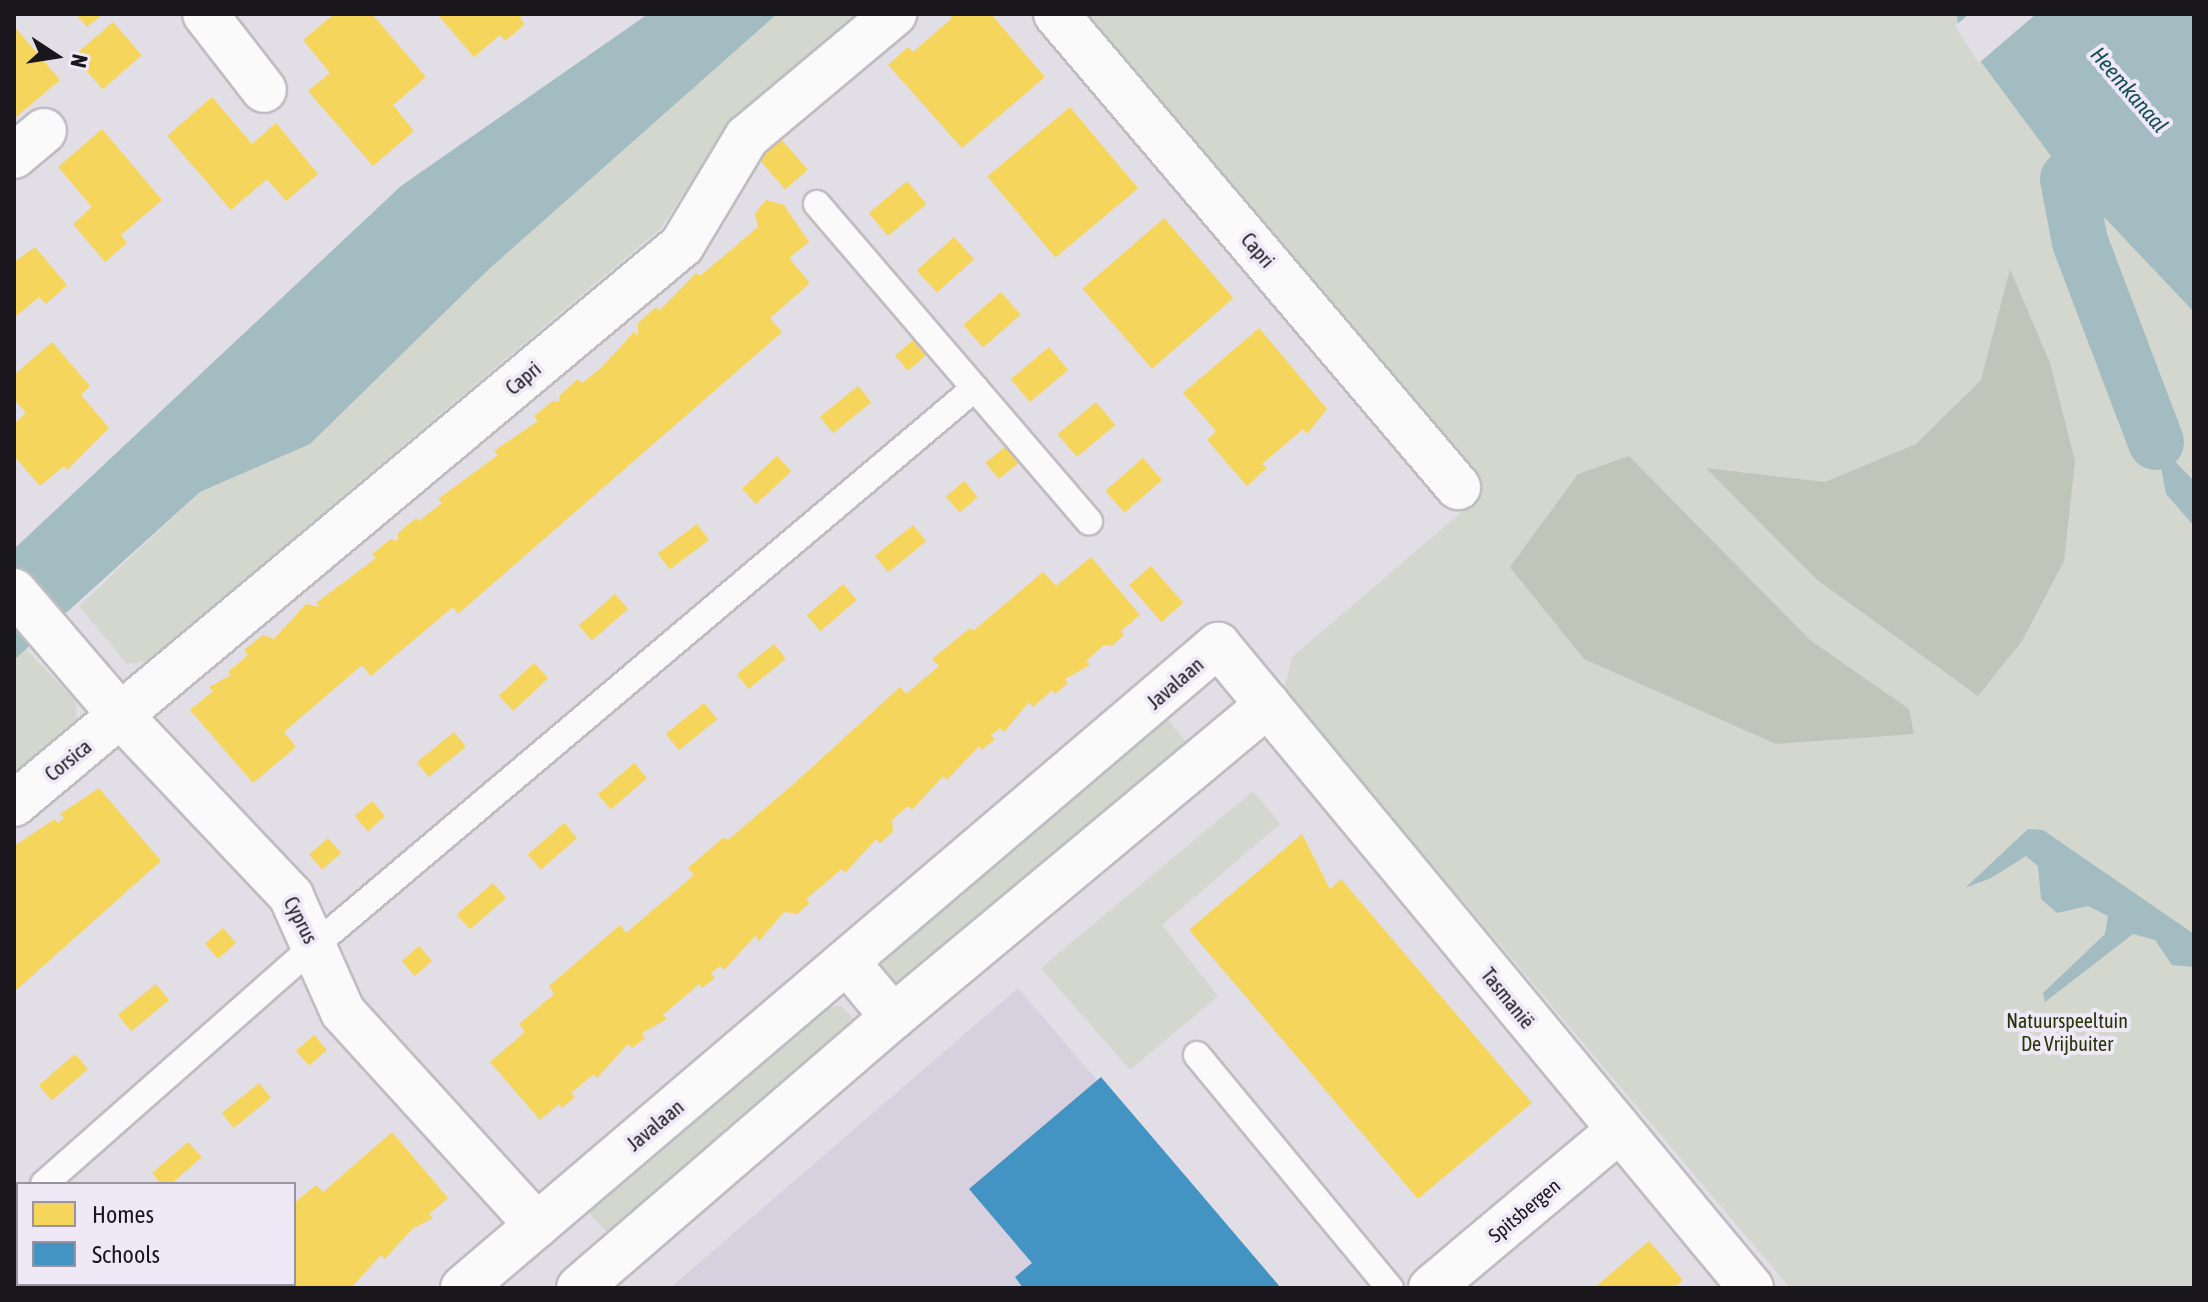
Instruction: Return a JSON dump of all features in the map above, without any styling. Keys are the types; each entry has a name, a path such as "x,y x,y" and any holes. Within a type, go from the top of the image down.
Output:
{"street":[{"path":"205,14 264,90"},
{"name":"Capri","path":"121,716 682,245 747,137 894,14"},
{"name":"Capri","path":"1056,14 1458,487"},
{"name":"Cyprus","path":"14,591 121,716 291,896 343,1012 537,1225"},
{"name":"Javalaan","path":"463,1288 1218,645 1268,705"},
{"path":"583,1287 893,1017 1268,705"},
{"name":"Tasmanië","path":"1268,705 1617,1132 1751,1288"},
{"name":"Corsica","path":"14,804 121,716"},
{"path":"847,962 893,1017"},
{"name":"Spitsbergen","path":"1431,1288 1617,1132"}],"lane":[{"path":"817,204 1089,521"},
{"path":"46,1182 314,946 975,388"},
{"path":"1197,1055 1390,1288"}],"shaded area":[{"path":"2010,269 2050,363 2075,461 2064,561 2022,641 1978,696 1816,579 1706,468 1825,482 1916,444 1981,380"},
{"path":"1629,456 1810,640 1909,709 1914,734 1776,744 1584,659 1510,567 1578,474"},
{"path":"1018,988 1275,1288 670,1288"}],"green space":[{"path":"777,14 860,14 728,126 660,229 147,661 127,664 79,606 200,492 310,444 488,270"},
{"name":"Natuurspeeltuin De Vrijbuiter","path":"1086,14 1956,14 1961,35 2194,312 2194,481 2156,443 2166,494 2194,526 2194,1288 1790,1288 1284,689 1292,657 1469,506 1461,454"},
{"path":"26,649 76,701 77,726 14,780 14,660"},
{"path":"1161,710 1187,744 908,985 895,983 879,962"},
{"path":"1253,791 1280,824 1162,925 1218,996 1130,1070 1041,968"},
{"path":"841,1006 853,1018 851,1033 612,1238 582,1205 817,1008"}],"water":[{"path":"648,14 777,14 488,270 310,444 200,492 14,660 14,549 401,186"},
{"name":"Heemkanaal","path":"1956,14 2194,14 2194,312 2068,179 1961,35"},
{"path":"2156,442 2194,481 2194,526 2166,494"},
{"path":"2028,829 2043,830 2194,934 2194,967 2172,965 2155,940 2133,934 2045,1002 2043,993 2105,934 2108,916 2088,906 2057,913 2041,899 2038,866 2026,856 1991,878 1965,888"}],"pier":[{"path":"1969,14 2036,14 1979,63 1955,26"}],"building: Homes":[{"path":"76,14 103,14 87,27"},
{"path":"334,14 372,14 426,77 393,105 414,131 373,166 308,91 330,73 303,40"},
{"path":"437,14 525,14 520,18 525,24 505,41 500,35 474,57"},
{"path":"949,14 991,14 1045,77 962,148 888,65 908,47 913,52 952,18"},
{"path":"113,22 142,55 103,89 74,56"},
{"path":"14,26 60,80 16,117 14,115"},
{"path":"212,97 252,144 276,123 318,174 286,201 267,179 231,210 167,136"},
{"path":"1070,107 1138,188 1055,258 987,176"},
{"path":"102,129 162,200 121,235 127,243 105,262 73,224 92,207 58,167"},
{"path":"775,132 808,170 785,189 752,152"},
{"path":"907,181 926,204 888,236 869,213"},
{"path":"766,200 784,205 809,242 789,258 810,283 770,318 782,332 458,614 453,607 371,676 362,665 284,732 296,747 253,783 190,710 213,691 209,687 231,675 228,672 248,655 244,650 263,635 274,639 306,604 320,607 316,603 376,558 372,554 391,539 398,541 398,533 442,503 438,499 498,455 494,451 538,421 534,416 553,401 559,402 560,395 578,379 582,383 601,368 634,332 638,336 638,323 656,307 659,311 696,273 700,276 758,227 755,213"},
{"path":"1164,218 1234,298 1152,369 1082,289"},
{"path":"954,237 974,259 937,293 917,270"},
{"path":"35,247 67,285 46,304 39,297 14,318 14,262"},
{"path":"1001,292 1021,315 983,347 963,325"},
{"path":"1259,328 1327,409 1307,434 1303,429 1262,464 1267,468 1247,486 1207,440 1216,431 1183,393"},
{"path":"913,340 926,355 908,371 895,356"},
{"path":"52,342 90,386 81,395 109,428 67,470 64,466 40,486 14,456 14,424 26,413 14,399 14,375"},
{"path":"1049,347 1068,370 1030,402 1011,379"},
{"path":"858,386 871,402 833,433 820,417"},
{"path":"1096,402 1115,425 1077,457 1058,434"},
{"path":"1005,447 1018,463 999,479 986,463"},
{"path":"777,456 791,471 756,504 742,489"},
{"path":"1143,458 1162,480 1124,513 1105,491"},
{"path":"964,481 978,497 960,513 946,497"},
{"path":"697,524 709,540 670,569 658,553"},
{"path":"913,525 926,541 888,572 875,556"},
{"path":"1091,557 1140,615 1121,631 1124,635 1112,646 1104,645 1086,661 1090,665 1065,679 1068,683 1055,694 1052,690 1033,707 1029,702 1004,732 1000,728 991,735 995,739 982,750 979,746 947,780 943,776 912,810 908,806 892,820 893,832 880,843 876,839 845,873 842,869 806,899 810,903 797,914 784,912 759,941 755,936 724,970 720,966 711,973 715,978 702,988 699,984 663,1015 667,1019 642,1033 645,1038 632,1048 628,1044 597,1078 594,1074 571,1093 575,1097 562,1108 559,1104 540,1120 490,1062 525,1032 519,1024 554,994 549,986 620,925 626,933 694,875 688,868 724,837 728,840 900,687 906,694 939,666 932,659 970,628 973,631 1043,572 1056,586"},
{"path":"1151,566 1183,603 1161,622 1129,585"},
{"path":"843,584 857,600 821,631 807,615"},
{"path":"615,594 628,609 592,641 579,625"},
{"path":"774,644 786,659 749,689 737,674"},
{"path":"534,663 548,678 513,711 499,696"},
{"path":"704,703 717,719 679,750 666,734"},
{"path":"454,732 466,747 429,777 417,762"},
{"path":"634,763 647,778 611,810 598,794"},
{"path":"99,788 161,861 14,992 14,846 55,819 58,823 64,818 60,814"},
{"path":"372,801 385,816 368,831 355,816"},
{"path":"564,823 577,838 541,870 528,854"},
{"path":"1302,834 1330,889 1341,879 1532,1103 1418,1199 1189,930"},
{"path":"328,838 341,853 322,869 309,854"},
{"path":"493,883 506,898 470,930 457,914"},
{"path":"223,928 236,943 218,959 205,944"},
{"path":"419,946 432,961 415,976 402,961"},
{"path":"156,984 169,1000 131,1031 118,1015"},
{"path":"314,1035 327,1050 309,1066 296,1051"},
{"path":"75,1054 88,1069 52,1101 39,1085"},
{"path":"259,1083 271,1098 234,1128 222,1113"},
{"path":"392,1132 448,1198 429,1214 433,1218 412,1229 385,1259 381,1255 351,1288 225,1288 296,1286 296,1201 316,1185 323,1192"},
{"path":"188,1142 202,1157 173,1182 159,1182 152,1173"},
{"path":"1649,1241 1683,1280 1674,1288 1594,1288"},
{"path":"222,1286 224,1288 195,1288"}],"building: Schools":[{"path":"1101,1077 1281,1288 1023,1288 1015,1277 1032,1263 969,1189"}],"waterway":[{"path":"2068,179 2080,242 2156,442"}]}
